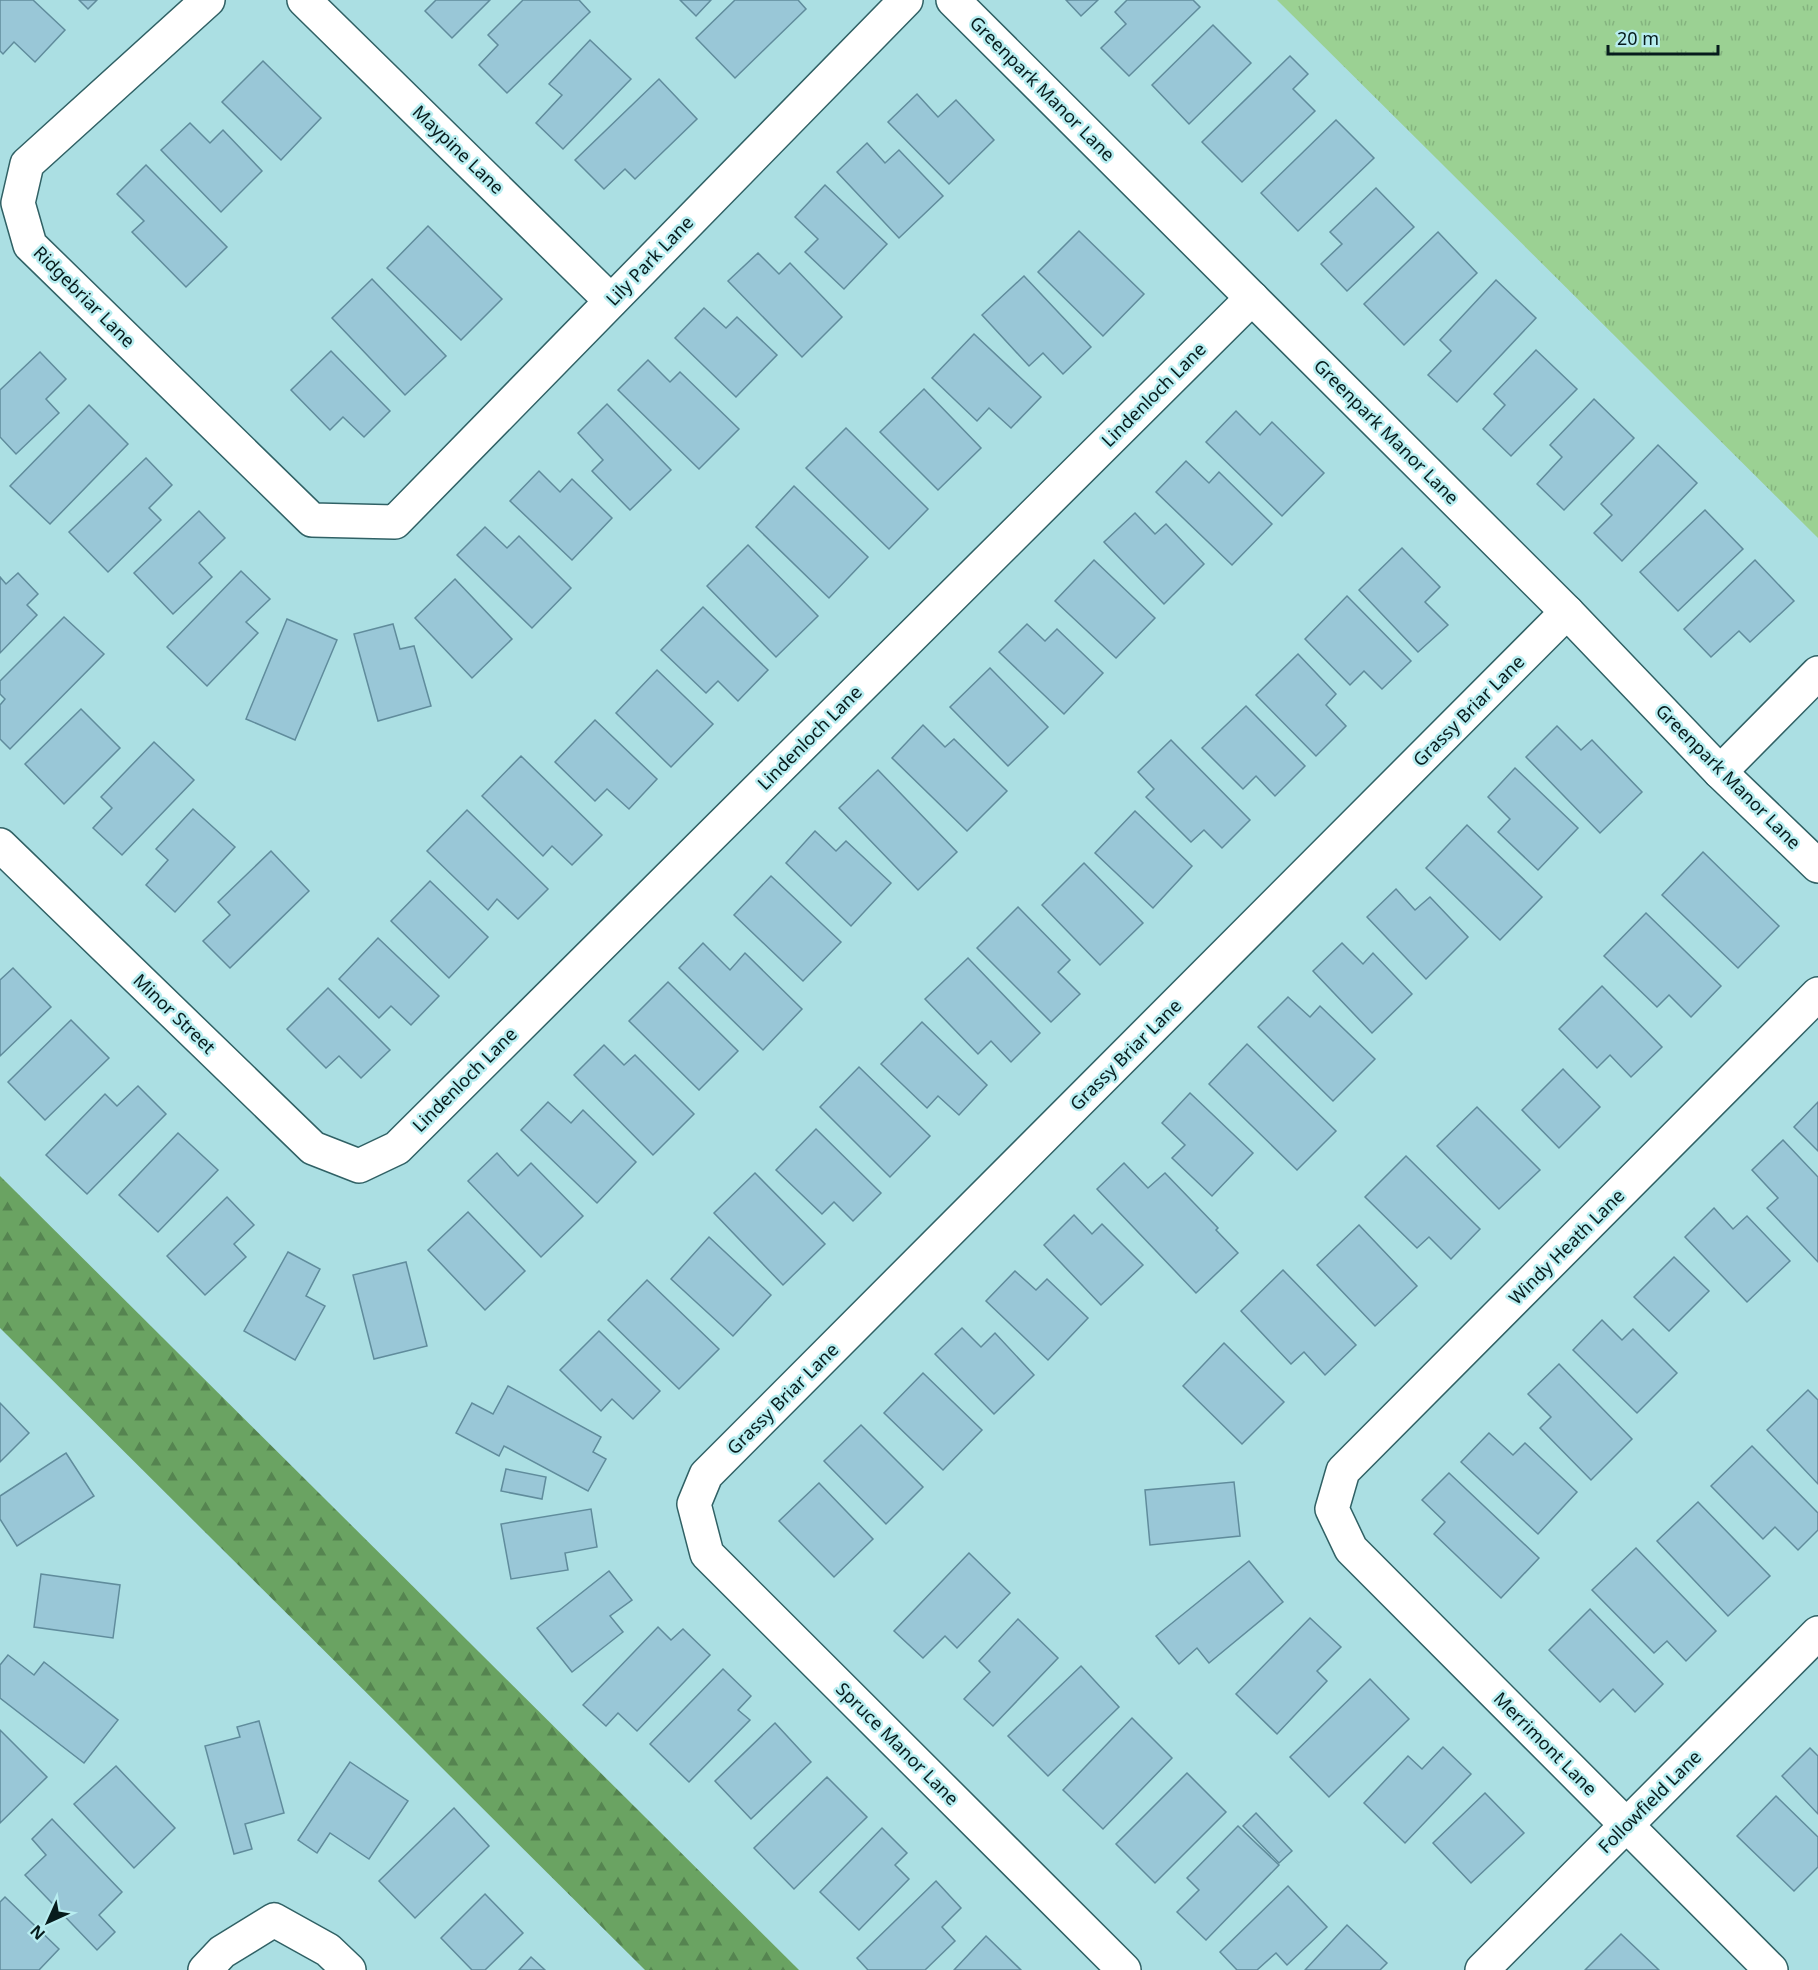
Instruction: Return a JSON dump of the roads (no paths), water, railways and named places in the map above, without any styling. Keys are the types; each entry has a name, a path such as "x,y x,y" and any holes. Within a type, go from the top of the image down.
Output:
{"street":[{"name":"Ridgebriar Lane","path":"208,0 27,164 18,203 30,245 312,520 395,522"},
{"name":"Maypine Lane","path":"304,0 611,301"},
{"name":"Lily Park Lane","path":"395,522 906,0"},
{"name":"Greenpark Manor Lane","path":"953,0 1567,612 1720,772 1818,866"},
{"name":"Lindenloch Lane","path":"359,1166 397,1148 1252,298"},
{"name":"Grassy Briar Lane","path":"694,1504 706,1475 1567,612"},
{"path":"1720,772 1818,673"},
{"name":"Minor Street","path":"0,845 313,1148 359,1166"},
{"name":"Windy Heath Lane","path":"1332,1509 1343,1471 1818,994"},
{"name":"Spruce Manor Lane","path":"694,1504 707,1554 1124,1970"},
{"name":"Merrimont Lane","path":"1332,1509 1351,1550 1771,1970"},
{"name":"Followfield Lane","path":"1482,1970 1818,1634"},
{"path":"205,1970 222,1952 274,1920 328,1950 349,1970"}]}
